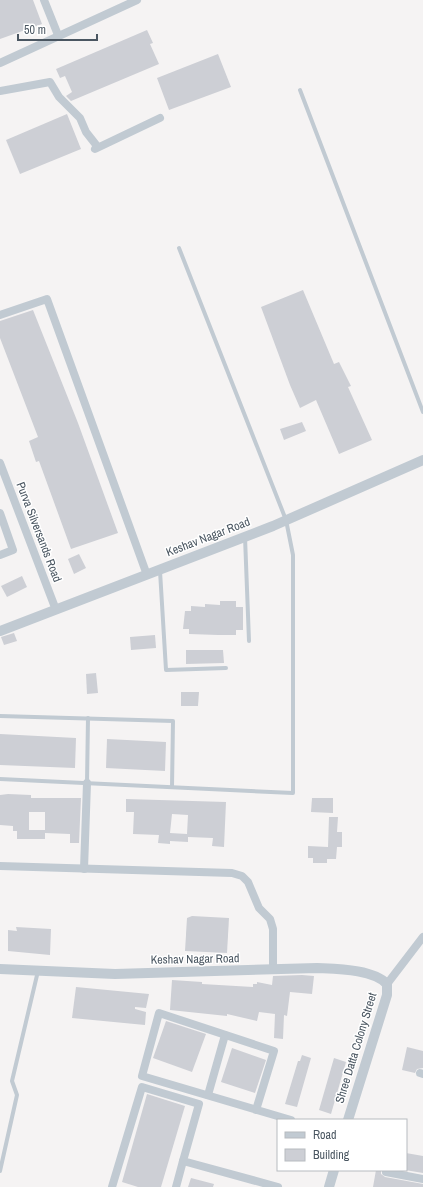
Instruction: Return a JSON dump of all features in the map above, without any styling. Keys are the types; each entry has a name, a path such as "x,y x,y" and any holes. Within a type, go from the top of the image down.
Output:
{"street":[{"path":"44,0 58,35"},
{"path":"0,63 58,35 137,0"},
{"path":"0,91 50,82 59,97 80,118 86,132 97,146 95,149 160,118"},
{"path":"0,315 47,299 147,575"},
{"name":"Keshav Nagar Road","path":"0,631 244,537 423,460"},
{"name":"Purva Silversands Road","path":"0,463 56,610"},
{"path":"0,513 13,550 0,554"},
{"path":"84,869 87,783"},
{"path":"0,866 232,873 242,876 248,882 259,908 270,919 273,929 273,970"},
{"path":"387,984 423,937"},
{"name":"Keshav Nagar Road","path":"0,969 115,974 317,968 344,970 381,978 387,984"},
{"name":"Shree Datta Colony Street","path":"348,1119 387,995 387,984"},
{"path":"256,1110 274,1051 159,1013 142,1076 208,1096 256,1110 288,1119"},
{"path":"208,1096 225,1035"},
{"path":"112,1187 142,1087 199,1104 176,1187"},
{"path":"183,1161 278,1187"},
{"path":"329,1187 334,1171"},
{"path":"386,1172 423,1179"}],"lane":[{"path":"300,90 423,412"},
{"path":"0,779 293,792 293,555 286,520 179,248"},
{"path":"244,537 248,641"},
{"path":"160,570 166,670 226,668"},
{"path":"0,716 173,721 172,787"},
{"path":"87,783 88,718"},
{"path":"0,1171 18,1096 12,1081 38,971"}],"building":[{"path":"0,0 33,0 42,24 0,39"},
{"path":"147,30 153,43 150,44 159,64 71,101 66,96 72,92 65,76 60,78 56,69"},
{"path":"218,54 231,87 169,110 157,78"},
{"path":"67,114 81,149 20,174 6,140"},
{"path":"303,290 334,364 339,362 351,386 348,387 372,440 339,454 316,400 300,408 261,307"},
{"path":"33,310 78,423 118,533 71,549 39,461 36,462 29,441 38,437 0,338 0,321"},
{"path":"302,422 306,431 284,440 280,429"},
{"path":"79,554 86,568 74,574 68,559"},
{"path":"22,576 27,587 7,597 1,586"},
{"path":"220,601 236,601 236,607 243,607 243,630 236,630 236,635 218,635 189,634 189,629 183,629 185,611 191,611 191,606 205,607 205,604 220,605"},
{"path":"14,633 17,641 4,645 1,637"},
{"path":"155,635 156,648 131,650 130,637"},
{"path":"186,650 223,650 224,663 186,664"},
{"path":"96,673 98,693 87,694 86,674"},
{"path":"181,692 199,692 198,706 181,706"},
{"path":"0,734 76,738 75,768 0,765"},
{"path":"107,739 166,742 165,771 106,768"},
{"path":"0,795 31,795 31,798 81,798 79,843 70,843 70,834 45,833 45,839 17,839 17,831 13,831 13,826 0,825","holes":["29,812 45,812 45,830 29,830"]},
{"path":"312,798 333,798 333,813 311,812"},
{"path":"126,799 226,802 224,847 212,846 213,838 188,837 188,842 170,841 170,844 158,843 159,835 133,834 134,812 126,812","holes":["172,814 188,815 187,834 170,833"]},
{"path":"329,817 338,817 337,832 342,832 342,847 337,847 336,859 327,859 327,863 313,863 313,858 308,858 308,846 328,847"},
{"path":"192,916 229,918 227,953 185,951 187,918"},
{"path":"16,927 51,929 50,955 8,951 8,930 17,931"},
{"path":"273,976 314,976 312,994 290,992 287,1016 284,1015 283,1039 274,1038 275,1014 259,1012 257,1021 227,1014 227,1016 170,1010 172,980 202,982 202,984 253,987 253,984 257,984 257,982 272,985"},
{"path":"76,987 149,994 146,1008 135,1007 135,1009 146,1012 145,1025 72,1018"},
{"path":"166,1021 206,1034 192,1072 153,1058"},
{"path":"407,1047 423,1051 423,1068 417,1069 415,1073 402,1070"},
{"path":"232,1048 266,1060 255,1093 221,1082"},
{"path":"302,1055 311,1058 297,1107 285,1104 298,1061 300,1061"},
{"path":"334,1058 346,1062 331,1114 319,1110"},
{"path":"147,1094 185,1106 161,1187 138,1187 122,1182"},
{"path":"407,1153 423,1156 423,1173 407,1170"},
{"path":"376,1171 381,1171 381,1174 385,1177 423,1184 423,1187 373,1187"},
{"path":"191,1178 214,1184 213,1187 188,1187"}]}
